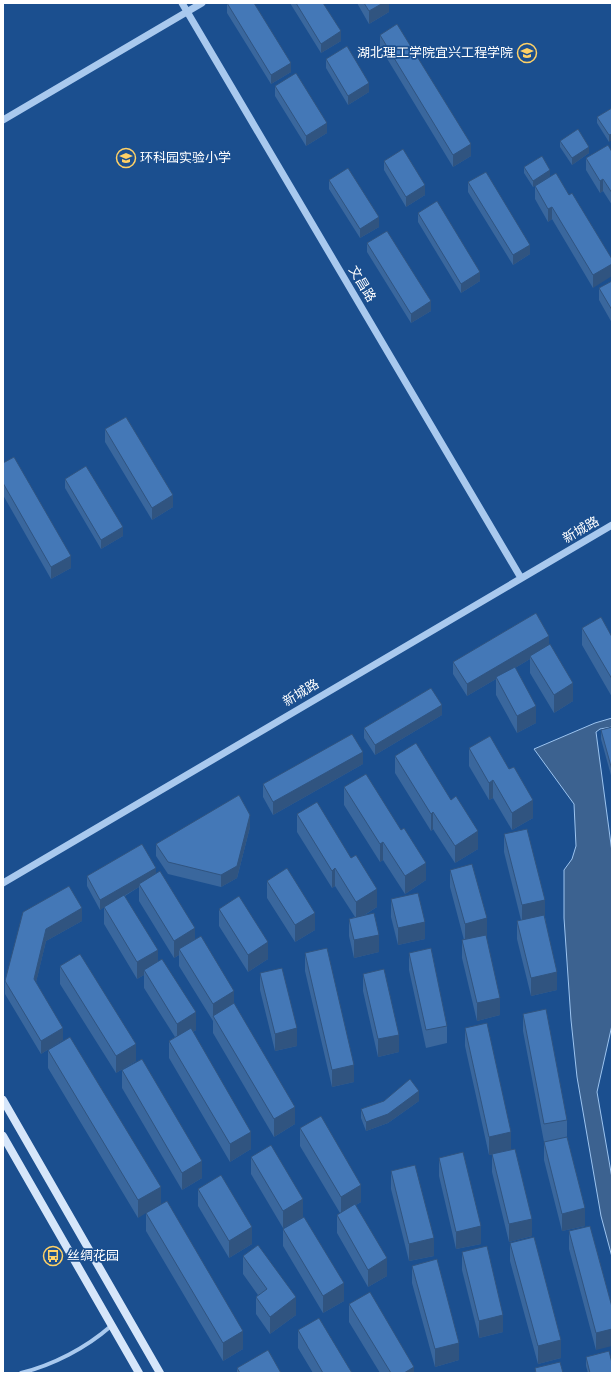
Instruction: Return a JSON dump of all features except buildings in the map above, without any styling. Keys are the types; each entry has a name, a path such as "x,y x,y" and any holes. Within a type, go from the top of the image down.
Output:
{"main road":[{"path":"3,1100 160,1373"},
{"path":"3,1136 139,1373"}],"street":[{"name":"文昌路","path":"182,3 521,578"},
{"path":"3,120 202,3"},
{"name":"新城路","path":"3,883 612,526"},
{"path":"21,1373 40,1368 84,1345 111,1326"}],"water":[{"path":"612,718 612,727 600,729 596,732 612,852 612,1025 597,1092 612,1178 612,1257 601,1216 577,1077 571,1020 564,918 564,870 572,859 576,846 574,804 534,749 595,723"}],"place":[{"name":"湖北理工学院宜兴工程学院","path":"527,53"},
{"name":"环科园实验小学","path":"126,158"},
{"name":"丝绸花园","path":"53,1256"}]}
